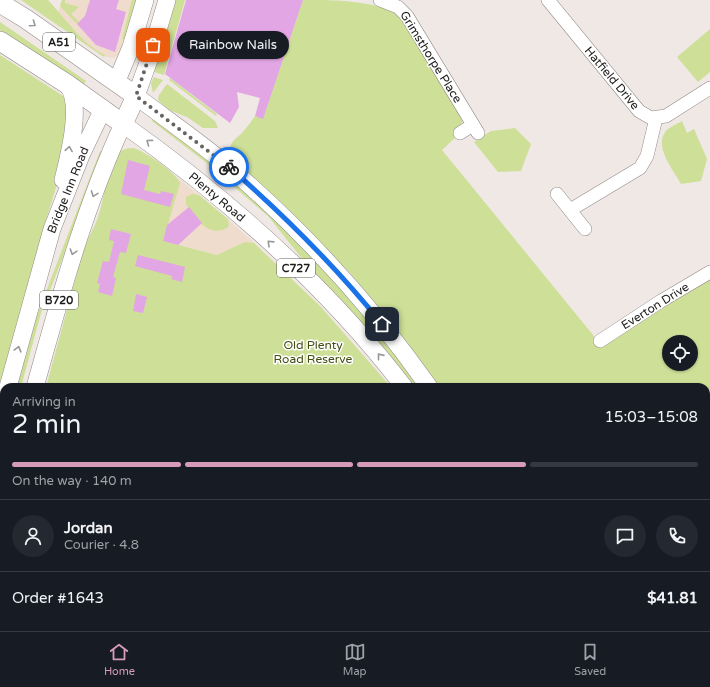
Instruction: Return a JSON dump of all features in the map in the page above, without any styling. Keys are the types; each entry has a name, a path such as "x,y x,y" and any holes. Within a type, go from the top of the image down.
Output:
{"highway":[{"name":"A51","path":"0,3 26,19 136,96"},
{"name":"Plenty Road","path":"0,41 67,84 123,124"},
{"name":"Bridge Inn Road","path":"103,109 116,83"},
{"name":"Bridge Inn Road","path":"123,124 136,96"}],"main road":[{"name":"Bridge Inn Road","path":"116,83 131,47 145,0"},
{"name":"Bridge Inn Road","path":"136,96 149,60 166,0"},
{"path":"52,229 67,163 73,122 74,98 71,89 67,84"},
{"name":"C727","path":"136,96 229,167 301,233 366,304 426,383"},
{"name":"Bridge Inn Road","path":"9,383 52,229 82,153 103,109"},
{"name":"Bridge Inn Road","path":"37,383 76,244 112,147 123,124"},
{"name":"Plenty Road","path":"123,124 189,172 262,235 350,323 401,383"}],"street":[{"name":"Grimsthorpe Place","path":"380,0 398,7 407,16 475,129 460,133"},
{"name":"Hatfield Drive","path":"548,0 621,90 651,117"},
{"path":"570,210 634,173 645,162 649,151 651,117 666,116 710,88"},
{"path":"558,194 585,229"},
{"name":"Everton Drive","path":"600,341 661,301 710,272"}],"shaded area":[{"path":"62,0 136,0 125,40 119,55 113,58 102,56 55,23"},
{"path":"177,177 258,246 254,243 222,256 163,241 179,180"}],"green space":[{"path":"21,0 48,0 82,38 97,51 105,55 104,57"},
{"path":"62,0 65,0 65,3 79,7 71,14 79,22 77,24 60,6"},
{"path":"132,0 136,0 125,40 122,39"},
{"path":"175,0 185,0 164,75 154,72"},
{"path":"303,0 353,2 377,6 399,15 463,120 461,125 454,129 457,136 442,150 602,346 710,278 710,383 435,383 396,328 351,274 283,205 232,158 230,146 255,116 263,118"},
{"path":"0,22 86,81 83,85 0,31"},
{"path":"710,29 710,72 698,82 677,57"},
{"path":"0,55 63,96 69,107 58,181 0,383"},
{"path":"154,77 163,80 153,93 151,83"},
{"path":"170,78 217,114 216,116 169,80"},
{"path":"167,84 215,121 218,128 203,128 187,117 169,110 158,100 159,95"},
{"path":"154,118 213,162 331,273 420,383 412,383 372,335 311,270 268,216 204,161 152,121"},
{"path":"682,121 687,133 694,129 707,159 701,181 681,184 666,158 662,144 666,131"},
{"path":"515,128 531,144 521,171 498,172 474,142 491,131"},
{"name":"Old Plenty Road Reserve","path":"133,148 159,162 178,179 180,183 163,241 217,255 245,242 254,243 321,307 388,383 47,383 83,251 95,226 108,176 114,160 120,152 125,149"},
{"path":"100,151 104,153 41,313 22,383 18,383 37,315"},
{"path":"192,194 199,195 228,219 229,225 227,228 214,230 203,225 186,204 186,197"}],"building":[{"path":"90,0 119,0 116,9 126,12 115,52 96,45 77,24 85,16"},
{"path":"186,0 303,0 263,119 255,116 260,98 237,92 239,107 230,123 165,74"},
{"path":"128,160 150,166 144,190 160,194 161,191 174,194 170,207 121,194"},
{"path":"189,207 202,223 178,245 163,241 167,225"},
{"path":"111,229 131,234 126,253 120,252 113,277 116,278 112,296 98,292 100,284 97,283 103,261 109,262 114,241 109,240"},
{"path":"138,255 185,267 182,282 171,279 172,276 135,266"},
{"path":"136,294 147,297 143,313 133,311"}],"way so far":[{"path":"153,45 136,96 229,167"}],"place":[{"name":"Rainbow Nails","path":"153,45"}],"route":[{"path":"229,167 301,233 341,275 382,324"}]}
